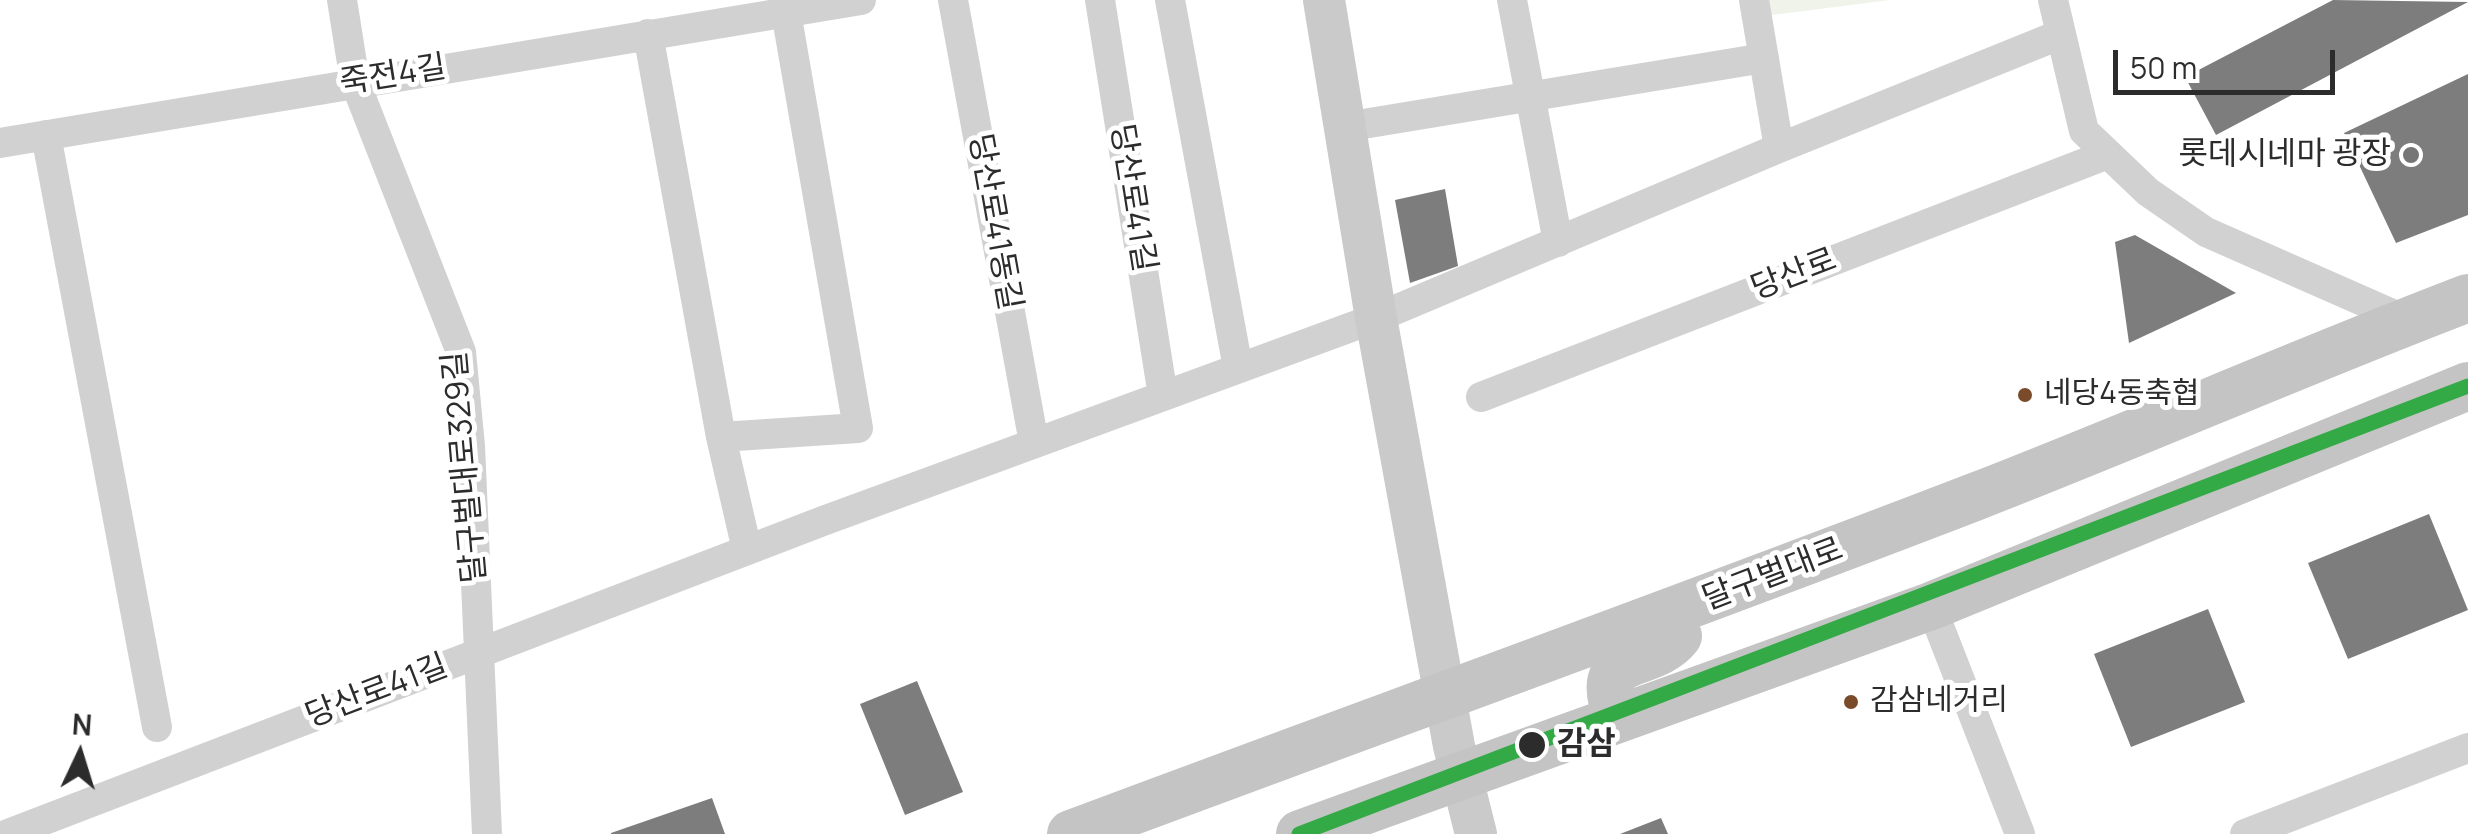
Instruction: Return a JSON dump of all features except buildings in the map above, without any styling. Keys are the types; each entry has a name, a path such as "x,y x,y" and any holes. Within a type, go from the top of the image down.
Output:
{"main road":[{"path":"1324,0 1444,694 1476,834"},
{"name":"달구벌대로","path":"1070,834 1683,609 1983,494 2468,298"},
{"path":"1300,834 1932,606 2468,386"},
{"path":"1618,718 1609,695 1611,680 1622,666 1670,648 1681,633 1683,609"}],"street":[{"name":"달구벌대로329길","path":"342,0 356,82 461,352 470,446 487,834"},
{"name":"죽전4길","path":"0,143 861,0"},
{"name":"당산로41동길","path":"953,0 1034,444"},
{"name":"당산로41길","path":"1100,0 1164,396"},
{"path":"1170,0 1238,368"},
{"path":"1512,0 1558,242"},
{"path":"1754,0 1778,148"},
{"path":"2053,0 2084,131 2148,192 2206,232 2408,321"},
{"path":"720,437 858,428 786,12"},
{"path":"648,34 720,437 747,550"},
{"path":"1376,318 2059,34"},
{"path":"1345,126 1764,58"},
{"path":"46,135 157,726"},
{"name":"당산로","path":"1481,397 2108,154"},
{"name":"당산로41길","path":"8,834 823,521 1376,318"},
{"path":"1932,606 2020,834"},
{"path":"2245,834 2468,748"}],"shaded area":[{"path":"1754,0 1890,0 1757,17"}],"transit line":[{"path":"1299,834 2468,386"}],"place":[{"name":"롯데시네마 광장","path":"2411,155"},
{"name":"네당4동축협","path":"2025,395"},
{"name":"감삼네거리","path":"1851,702"},
{"name":"감삼","path":"1532,745"}]}
